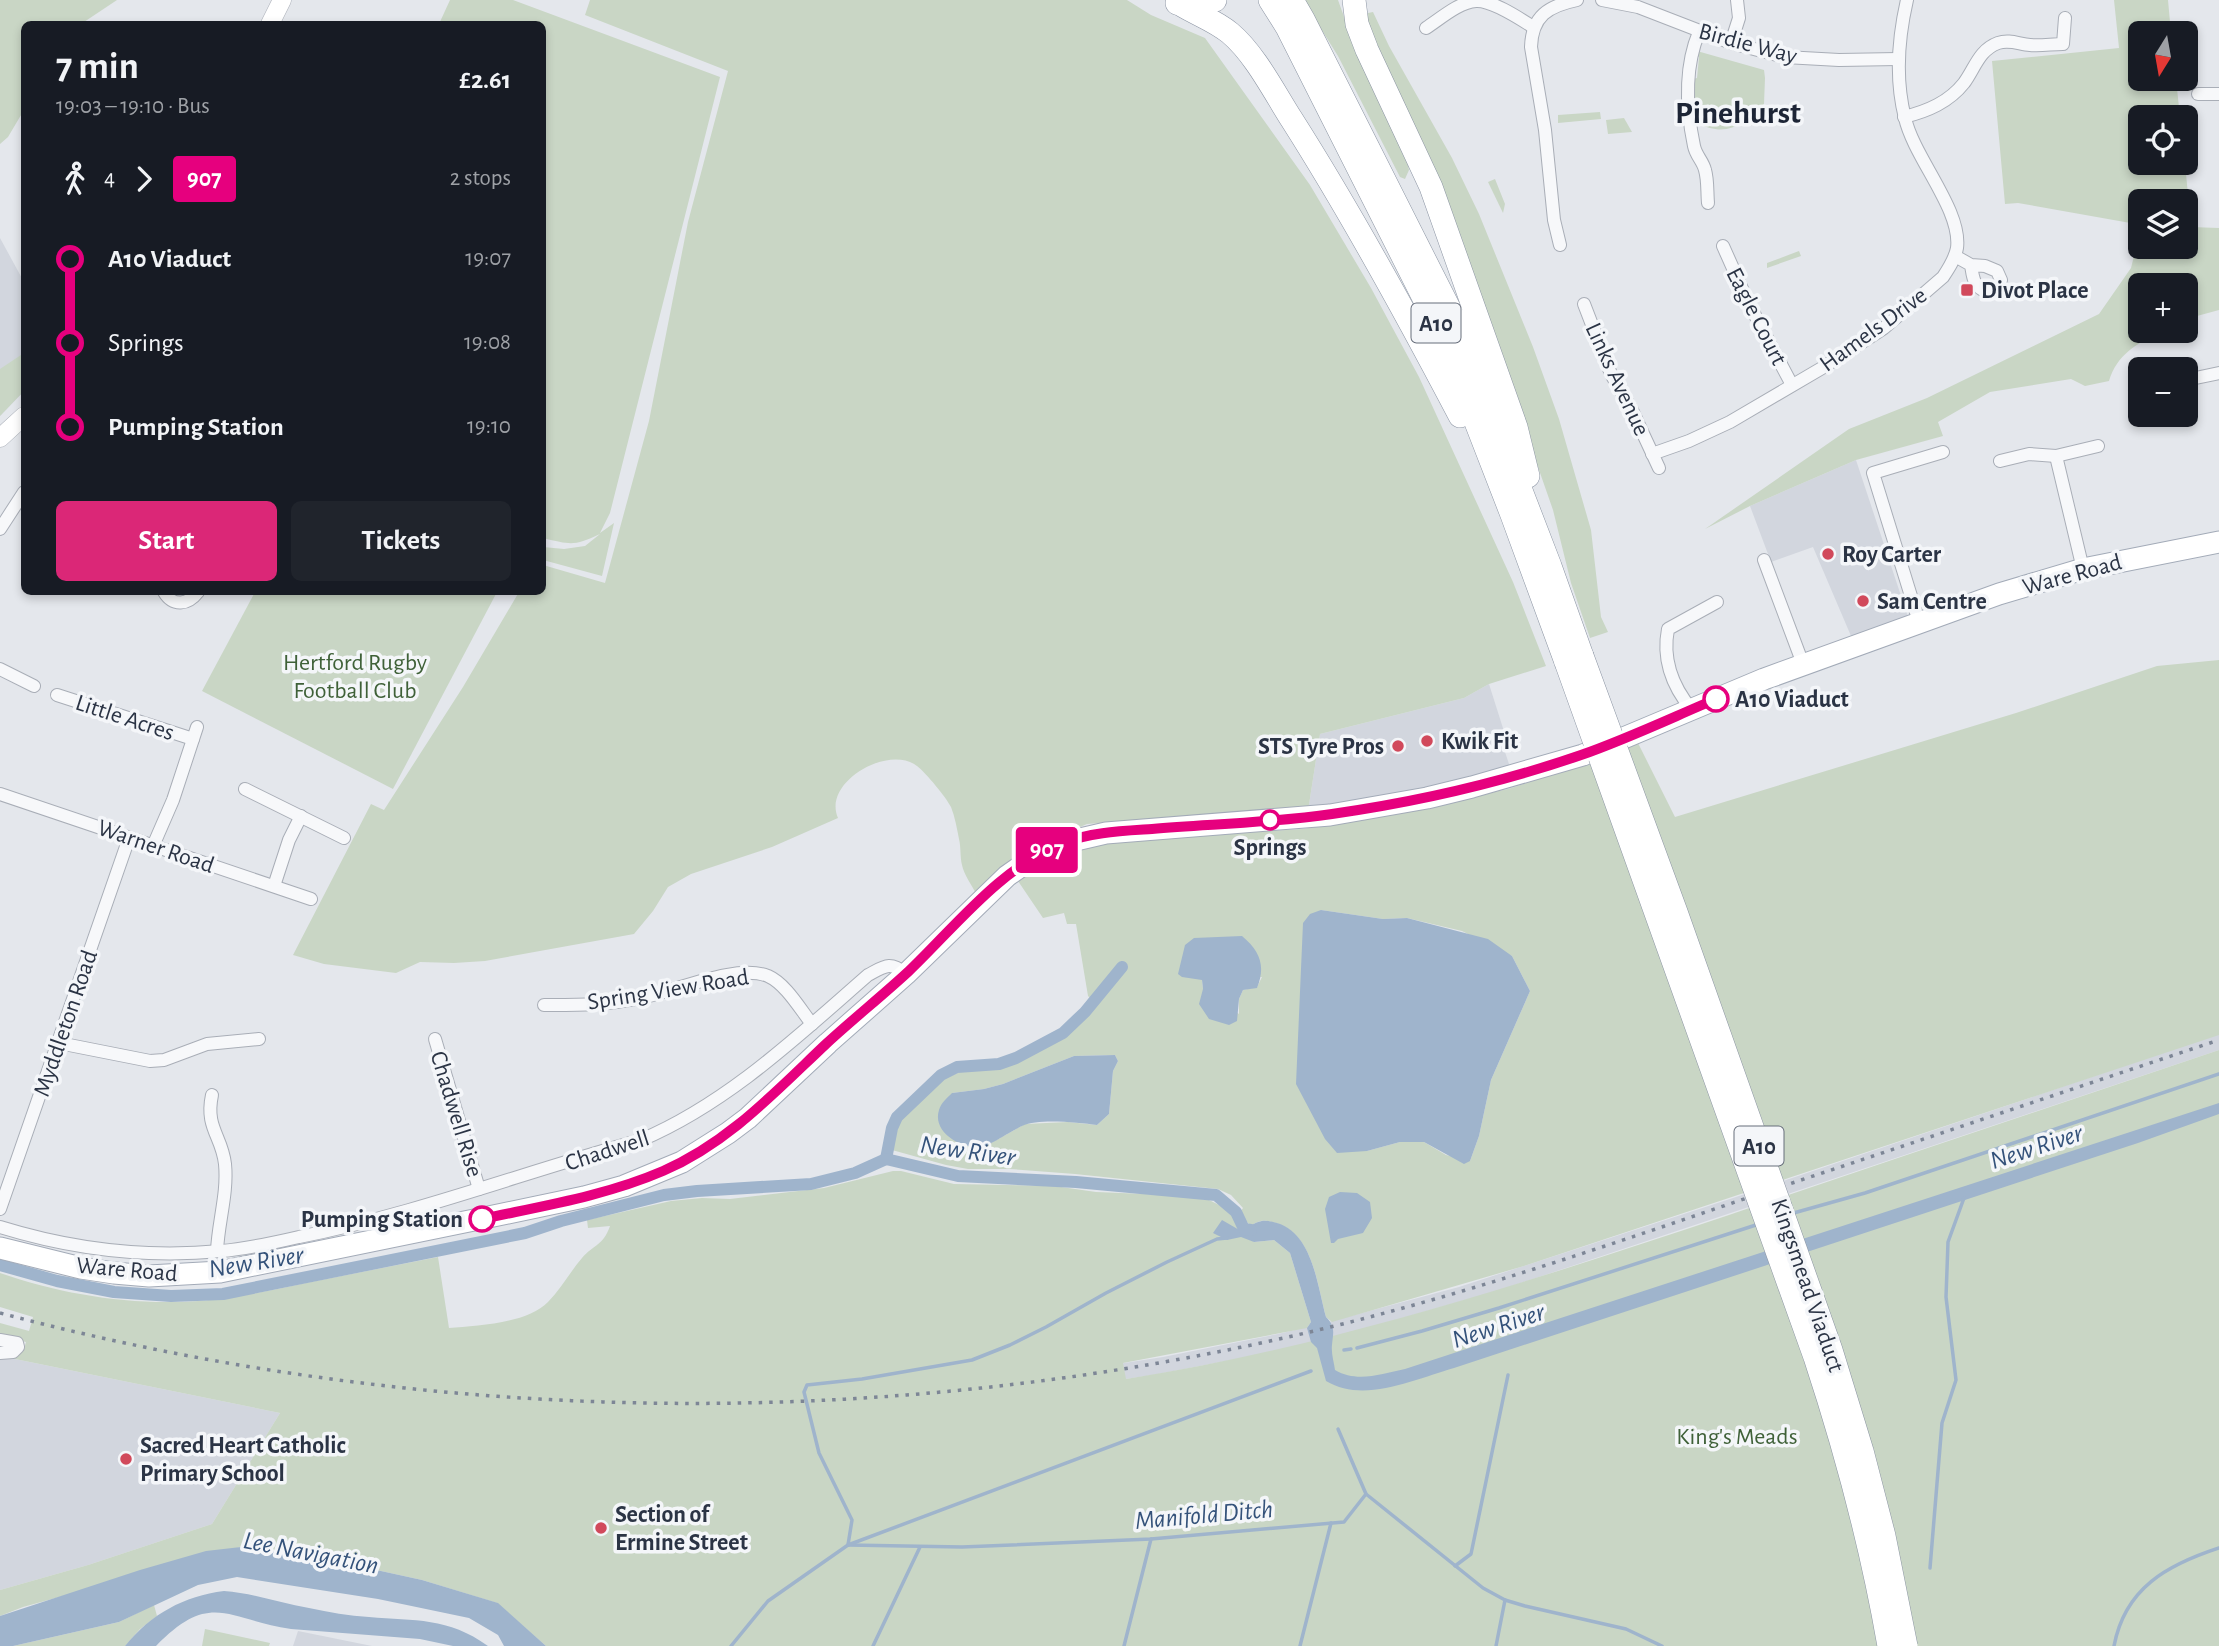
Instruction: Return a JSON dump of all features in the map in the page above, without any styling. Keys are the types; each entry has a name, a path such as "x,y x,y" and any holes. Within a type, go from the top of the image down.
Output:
{"highway":[{"path":"1175,2 1200,3 1215,0"},
{"name":"A10","path":"1270,0 1287,27 1441,332 1512,515 1574,659"},
{"name":"A10","path":"1292,0 1457,324 1550,566 1574,659"},
{"path":"1354,0 1357,24 1431,187 1516,427 1550,566"},
{"path":"1175,2 1230,32 1251,57 1324,170 1366,243 1512,515"},
{"name":"Kingsmead Viaduct","path":"1574,659 1660,919 1815,1357 1846,1456 1868,1541 1889,1646"},
{"name":"Kingsmead Viaduct","path":"1574,659 1690,951 1835,1362 1884,1536 1906,1646"}],"main road":[{"name":"Ware Road","path":"0,1248 114,1273 149,1276 220,1272 584,1197 624,1186 682,1162 729,1133 905,974 1007,876 1063,843 1106,833 1294,819 1427,798 1511,777 1583,755 1803,664 1999,594 2083,569 2219,542"}],"street":[{"path":"272,21 282,0"},
{"path":"1560,245 1554,220 1545,131 1531,47 1533,27 1553,3 1577,0"},
{"name":"Birdie Way","path":"1602,0 1638,7 1731,43 1785,57 1898,59"},
{"path":"1731,43 1739,18 1737,0"},
{"path":"1907,0 1898,59 1904,117 1916,147 1954,221 1957,236 1955,256 1971,265"},
{"path":"1426,28 1463,5 1476,1 1488,3 1533,27"},
{"path":"1904,117 1940,104 1950,97 1964,82 1980,55 1992,46 2004,41 2032,45 2063,44 2065,18"},
{"path":"1699,32 1689,64 1688,90 1693,144 1696,156 1704,166 1709,203"},
{"path":"2198,94 2219,94"},
{"name":"Eagle Court","path":"1723,246 1748,302 1792,385"},
{"name":"Hamels Drive","path":"1652,454 1730,422 1884,328 1943,277 1955,256"},
{"name":"Links Avenue","path":"1584,304 1611,374 1632,410 1659,468"},
{"path":"2198,377 2219,373"},
{"path":"0,438 21,419"},
{"path":"2000,460 2029,454 2056,456 2098,446"},
{"path":"1919,622 1873,473 1943,452"},
{"path":"2056,456 2083,569"},
{"path":"0,529 21,497"},
{"path":"1764,560 1803,664"},
{"path":"167,595 172,601 180,603 191,600 195,595"},
{"path":"1692,710 1671,678 1665,640 1668,629 1717,602"},
{"path":"0,669 34,686"},
{"name":"Little Acres","path":"57,695 195,733 173,800 153,846"},
{"path":"245,789 344,838"},
{"name":"Warner Road","path":"0,794 312,899"},
{"path":"274,886 289,840 301,816"},
{"name":"Myddleton Road","path":"0,1209 129,838"},
{"name":"Chadwell","path":"0,1227 71,1244 153,1253 217,1251 259,1245 369,1222 641,1140 665,1130 758,1069 868,975 884,966 896,967 905,974"},
{"name":"Spring View Road","path":"544,1005 627,1001 730,974 750,973 766,975 776,981 812,1024"},
{"path":"59,1043 150,1061 207,1044 259,1039"},
{"name":"Chadwell Rise","path":"435,1040 479,1189"},
{"path":"212,1095 211,1124 225,1164 217,1251"},
{"path":"0,1340 17,1343 18,1348 13,1352 0,1353"}],"shaded area":[{"path":"0,238 21,276 21,394 0,416"},
{"path":"1856,460 1909,620 1851,636 1813,547 1771,562 1750,506"},
{"path":"1489,684 1508,744 1503,746 1510,767 1446,786 1308,811 1320,734 1464,698"},
{"path":"2219,1034 2219,1050 1497,1291 1336,1337 1252,1356 1153,1375 1051,1390 1079,1370 1163,1357 1278,1334 1459,1287"},
{"name":"Sacred Heart Catholic Primary School","path":"0,1356 280,1413 212,1524 88,1565 0,1590"},
{"path":"298,1631 372,1646 293,1646"}],"green space":[{"path":"0,0 117,0 86,21 21,21 21,115 8,137 0,144"},
{"path":"450,0 513,0 720,77 610,513 600,533 614,523 602,576 546,561 546,547 564,549 585,546 600,534 573,543 546,539 546,21 440,21"},
{"path":"590,0 1127,0 1151,15 1205,38 1310,185 1371,288 1419,377 1513,582 1546,666 1489,684 1464,698 1320,734 1308,811 1087,824 1047,841 976,894 963,869 956,823 948,803 917,766 905,760 891,760 875,763 849,780 840,792 836,805 838,818 772,847 691,874 668,887 634,934 485,961 420,962 396,973 324,964 293,955 371,804 384,810 463,687 517,595 546,595 546,566 605,583 649,421 688,222 728,71 585,15"},
{"path":"1303,0 1338,0 1357,53 1406,157 1409,170 1405,179 1400,177 1338,56"},
{"path":"2114,0 2168,0 2170,21 2128,21 2128,91 2177,91 2179,105 2128,105 2128,175 2186,175 2187,189 2128,189 2128,223 2018,203 2005,204 1992,61 2119,48"},
{"path":"1373,12 1389,46 1452,158 1479,214 1533,347 1559,419 1591,530 1601,617 1608,632 1590,638 1571,583 1553,510 1495,344 1364,18"},
{"path":"1697,51 1764,70 1764,104 1734,127 1717,129 1697,123 1693,79 1697,78"},
{"path":"1600,112 1601,119 1558,123 1558,115"},
{"path":"1624,118 1632,132 1608,134 1606,120"},
{"path":"1495,179 1505,204 1503,213 1488,182"},
{"path":"2198,227 2219,228 2219,310 2198,316 2198,273 2128,273 2128,343 2140,343 2117,364 2109,381 2085,386 2071,379 1990,392 1938,422 1943,436 1856,460 1750,506 1705,529 1849,429 1927,398 2099,314 2131,268 2133,259 2198,259"},
{"path":"1799,251 1801,256 1767,268 1767,263"},
{"path":"21,355 21,394 0,416 0,369"},
{"name":"Hertford Rugby Football Club","path":"253,595 495,595 393,789 202,691"},
{"path":"2219,660 2219,1035 1524,1266 1332,1322 1326,1317 1312,1262 1298,1238 1276,1223 1260,1221 1251,1226 1239,1214 1243,1208 1231,1195 1218,1189 1075,1174 968,1169 892,1150 902,1118 944,1079 960,1072 1002,1068 1027,1056 1073,1030 1096,1004 1088,996 1076,924 1067,924 1064,913 1043,918 1018,881 1060,855 1086,846 1125,840 1302,829 1374,818 1508,789 1594,761 1638,743 1675,817 2016,713 2157,666","holes":["1321,910 1383,919 1407,918 1462,931 1512,956 1530,991 1491,1080 1479,1136 1470,1161 1446,1155 1424,1142 1400,1142 1367,1151","1262,977 1257,987 1243,990 1239,999 1239,1014 1203,989 1202,980","1115,1055 1118,1061 1113,1071 1109,1114 1097,1125 1068,1122 1025,1124 982,1148 952,1093 1003,1084 1074,1056"]},
{"name":"King's Meads","path":"2219,1050 2219,1646 546,1646 497,1603 422,1580 317,1557 241,1547 23,1607 0,1616 0,1590 88,1565 212,1524 280,1413 10,1358 24,1349 26,1342 0,1336 0,1323 29,1331 33,1317 0,1307 0,1273 42,1286 86,1295 130,1301 191,1302 257,1293 438,1257 449,1328 474,1326 516,1319 548,1302 586,1253 601,1241 610,1226 588,1228 587,1220 671,1201 730,1199 824,1188 893,1171 954,1184 1054,1186 1096,1192 1170,1195 1209,1200 1236,1217 1237,1225 1254,1242 1274,1240 1290,1253 1311,1322 1307,1328 1123,1363 1126,1379 1280,1349 1506,1287"},
{"path":"154,1605 157,1616 140,1629 125,1646 13,1646 119,1622"},
{"path":"205,1629 270,1643 269,1646 202,1646"}],"water":[{"path":"1321,910 1383,919 1407,918 1488,939 1512,956 1530,991 1491,1080 1479,1136 1470,1161 1464,1164 1424,1142 1400,1142 1367,1151 1337,1153 1325,1139 1296,1084 1303,923 1310,914"},
{"path":"1242,936 1260,959 1260,980 1257,988 1243,990 1239,999 1237,1021 1229,1025 1209,1019 1199,1004 1203,989 1202,980 1178,974 1185,945 1194,938"},
{"path":"1115,1055 1118,1061 1113,1071 1109,1114 1097,1125 1039,1122 1022,1126 980,1148 956,1142 940,1125 940,1107 952,1093 1003,1084 1074,1056"},
{"path":"2219,1103 2219,1114 2138,1143 1454,1368 1373,1390 1341,1387 1326,1381 1317,1348 1311,1342 1307,1328 1311,1322 1290,1253 1274,1240 1254,1242 1241,1237 1227,1240 1213,1233 1222,1220 1241,1231 1237,1225 1242,1222 1247,1228 1265,1221 1289,1229 1299,1238 1312,1262 1326,1317 1333,1327 1332,1351 1335,1370 1352,1376 1369,1376 1405,1369"},
{"path":"1340,1192 1357,1193 1370,1202 1372,1218 1363,1233 1331,1243 1325,1209 1329,1197"},
{"path":"241,1547 317,1557 422,1580 498,1603 546,1646 504,1646 498,1635 469,1618 378,1599 237,1577 198,1585 119,1622 13,1646 0,1646 0,1616 206,1551"},
{"path":"224,1591 346,1615 431,1622 459,1630 488,1646 453,1646 420,1639 291,1629 234,1615 206,1613 191,1618 156,1646 125,1646 146,1625 169,1608 195,1597"}],"waterway":[{"name":"New River","path":"886,1159 897,1117 941,1075 957,1067 999,1064 1063,1033 1085,1012 1122,967"},
{"path":"1790,1214 1865,1193 2219,1074"},
{"name":"New River","path":"0,1265 57,1281 114,1292 171,1296 223,1294 525,1233 664,1195 811,1184 855,1173 886,1159 958,1176 1076,1182 1216,1195 1236,1212 1244,1229 1251,1230"},
{"path":"1930,1568 1942,1423 1956,1380 1946,1297 1948,1242 1964,1198"},
{"path":"1357,1348 1499,1308 1759,1224"},
{"path":"848,1545 852,1520 819,1453 804,1392 807,1385 862,1379 972,1360 1046,1327 1167,1262 1217,1239 1227,1238"},
{"path":"1344,1350 1351,1349"},
{"path":"731,1646 768,1601 848,1545 1311,1371"},
{"path":"1455,1566 1471,1554 1508,1375"},
{"path":"1338,1429 1366,1494"},
{"name":"Manifold Ditch","path":"848,1545 962,1547 1151,1539 1344,1522 1366,1494 1483,1588 1505,1600 1626,1629 1662,1646"},
{"path":"1300,1646 1331,1523"},
{"path":"1124,1646 1151,1539"},
{"path":"873,1646 920,1547"},
{"path":"2114,1646 2120,1626 2138,1594 2166,1571 2219,1548"},
{"path":"1496,1646 1505,1600"}],"railway":[{"path":"0,1313 156,1350 314,1377 473,1394 633,1403 793,1402 953,1391 1112,1371 1270,1341 1390,1312 1566,1259 2219,1040"}],"bus line":[{"name":"907","path":"482,1219 624,1186 700,1153 748,1118 1007,876 1063,843 1106,833 1330,815 1427,798 1583,755 1716,699"}],"place":[{"name":"Divot Place","path":"1967,290"},
{"name":"Roy Carter","path":"1828,554"},
{"name":"Sam Centre","path":"1863,601"},
{"name":"A10 Viaduct","path":"1716,699"},
{"name":"Kwik Fit","path":"1427,741"},
{"name":"STS Tyre Pros","path":"1398,746"},
{"name":"Springs","path":"1270,820"},
{"name":"Pumping Station","path":"482,1219"},
{"name":"Sacred Heart Catholic Primary School","path":"126,1459"},
{"name":"Section of Ermine Street","path":"601,1528"}],"district":[{"name":"Pinehurst","path":"1738,112"}],"water label":[{"name":"Lee Navigation","path":"311,1552"}]}
